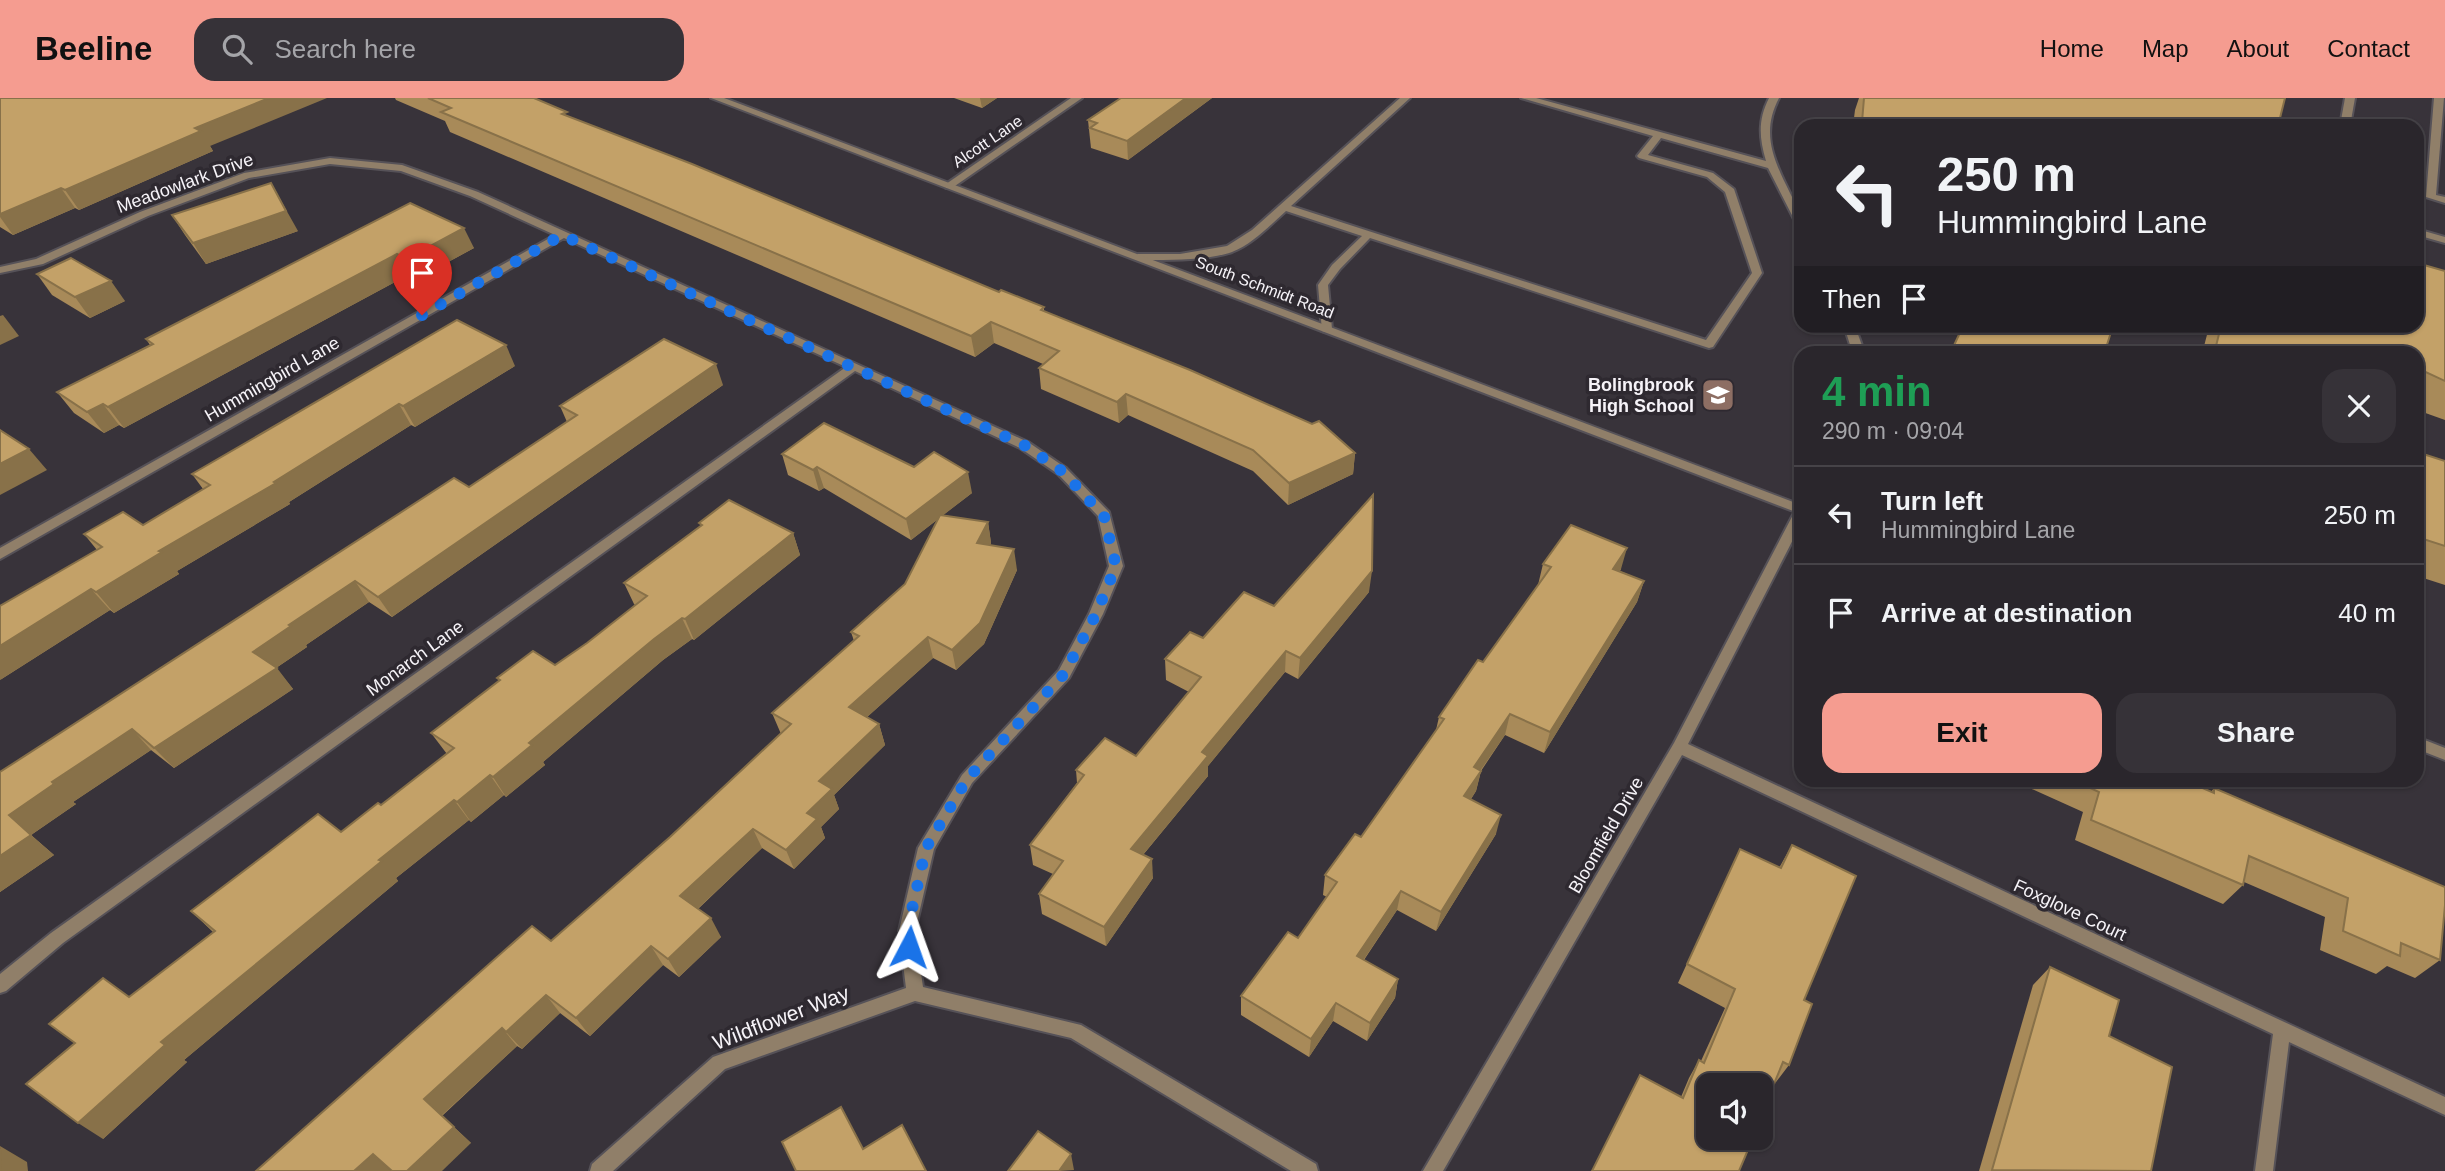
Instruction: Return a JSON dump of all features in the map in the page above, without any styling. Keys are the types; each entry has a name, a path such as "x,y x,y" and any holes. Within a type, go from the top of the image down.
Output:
{"street":[{"name":"South Schmidt Road","path":"716,98 1794,507"},
{"name":"Alcott Lane","path":"949,186 1077,98"},
{"path":"1138,257 1180,257 1230,249 1284,207 1405,98"},
{"path":"1526,98 1773,166"},
{"path":"1773,98 1763,134 1773,166 1794,209"},
{"path":"2346,119 2350,98"},
{"path":"2440,98 2431,197 2445,200"},
{"path":"1284,207 1709,345 1758,272 1730,191 1710,175 1643,156 1658,135"},
{"name":"Meadowlark Drive","path":"0,270 39,262 144,214 247,175 330,161 402,168 474,194 854,366 1024,445 1062,471 1104,516 1116,566 1096,614 1064,674 967,779 926,848 907,931 915,993"},
{"path":"1326,329 1323,285 1336,267 1369,234"},
{"path":"2424,234 2445,240"},
{"name":"Hummingbird Lane","path":"0,554 562,235"},
{"name":"Monarch Lane","path":"0,985 57,938 854,366"},
{"name":"Bloomfield Drive","path":"1432,1171 1679,747 1794,524"},
{"path":"2424,746 2445,754"},
{"name":"Foxglove Court","path":"1679,747 2445,1106"},
{"path":"915,993 1076,1031 1309,1171"},
{"name":"Wildflower Way","path":"599,1171 719,1063 915,993"},
{"path":"2264,1171 2282,1030"}],"building":[{"path":"0,98 269,98 195,128 201,131 65,190 61,188 0,214"},
{"path":"428,98 534,98 567,112 562,114 692,164 999,292 1001,290 1044,307 1041,310 1190,370 1312,424 1319,421 1355,453 1289,483 1253,450 1126,394 1117,402 1039,368 1059,351 991,322 971,336 441,112 451,108"},
{"path":"1121,98 1186,98 1127,141 1090,128 1097,123 1088,120"},
{"path":"1864,98 2285,98 2280,119 1862,119"},
{"path":"271,183 286,211 193,243 172,215"},
{"path":"410,203 464,228 406,259 397,254 108,407 103,404 87,412 57,392 153,344 146,339"},
{"path":"71,258 111,281 75,297 37,274"},
{"path":"2424,265 2445,271 2445,381 2424,371 2424,346 2216,346 2219,333 2424,333"},
{"path":"457,320 506,345 403,406 399,404 274,482 276,483 159,551 162,552 96,592 91,589 0,646 0,606 102,547 84,534 123,512 143,525 210,485 192,474"},
{"path":"1960,333 2111,333 2107,346 1954,346"},
{"path":"664,339 716,364 378,597 355,581 289,625 291,626 253,652 277,668 154,748 132,729 52,782 54,784 9,815 31,835 0,856 0,772 454,478 469,487 577,415 560,406"},
{"path":"824,423 914,467 934,452 968,472 906,519 817,467 813,470 782,454"},
{"path":"0,430 29,449 0,464"},
{"path":"2424,454 2445,461 2445,546 2424,539"},
{"path":"1373,495 1372,571 1300,658 1286,651 1202,752 1208,756 1131,849 1152,859 1104,927 1039,894 1063,861 1030,845 1084,775 1076,770 1105,738 1136,756 1201,677 1165,659 1190,632 1203,638 1244,592 1274,606"},
{"path":"729,500 793,533 685,619 682,618 654,639 529,743 532,745 493,777 490,775 457,802 454,800 379,860 382,861 161,1042 165,1045 78,1123 26,1084 75,1043 49,1024 103,978 129,997 215,931 191,911 318,814 341,832 378,803 381,805 454,748 431,733 533,651 555,665 587,643 647,596 624,583 702,525 699,523"},
{"path":"940,515 988,522 977,543 1014,549 980,623 952,650 928,637 849,707 879,724 819,781 832,789 807,813 817,819 786,850 753,829 680,896 711,918 668,959 651,946 576,1018 546,995 506,1032 502,1028 424,1099 454,1127 407,1171 392,1171 373,1154 354,1171 256,1171 532,926 551,941 670,837 791,724 772,713 859,636 851,632 905,584"},
{"path":"1571,525 1627,548 1613,569 1644,581 1550,732 1510,714 1474,767 1481,771 1464,796 1501,815 1441,912 1401,891 1357,956 1398,979 1370,1023 1336,1003 1311,1039 1241,996 1288,932 1298,938 1337,882 1325,875 1355,834 1361,837 1444,719 1439,717 1478,660 1483,662 1551,567 1543,564"},
{"path":"2088,787 2200,787 2214,793 2214,788 2445,887 2440,960 2401,943 2400,956 2343,931 2348,898 2249,856 2243,885 2091,820 2099,792"},
{"path":"1792,845 1856,876 1804,1000 1812,1004 1789,1065 1783,1062 1773,1086 1773,1073 1696,1073 1696,1150 1748,1150 1739,1171 1592,1171 1640,1075 1683,1098 1699,1060 1704,1063 1735,989 1687,964 1740,849 1781,868"},
{"path":"2050,967 2119,1000 2109,1036 2172,1067 2151,1171 1992,1170"},
{"path":"841,1107 863,1149 902,1125 926,1171 796,1171 782,1142"},
{"path":"1038,1131 1071,1154 1059,1171 1008,1171"}],"place":[{"name":"Bolingbrook High School","path":"1718,395"}],"route":[{"path":"422,315 562,235 1024,445 1062,471 1104,516 1116,566 1096,614 1064,674 967,779 926,848 907,931 909,947"}]}
